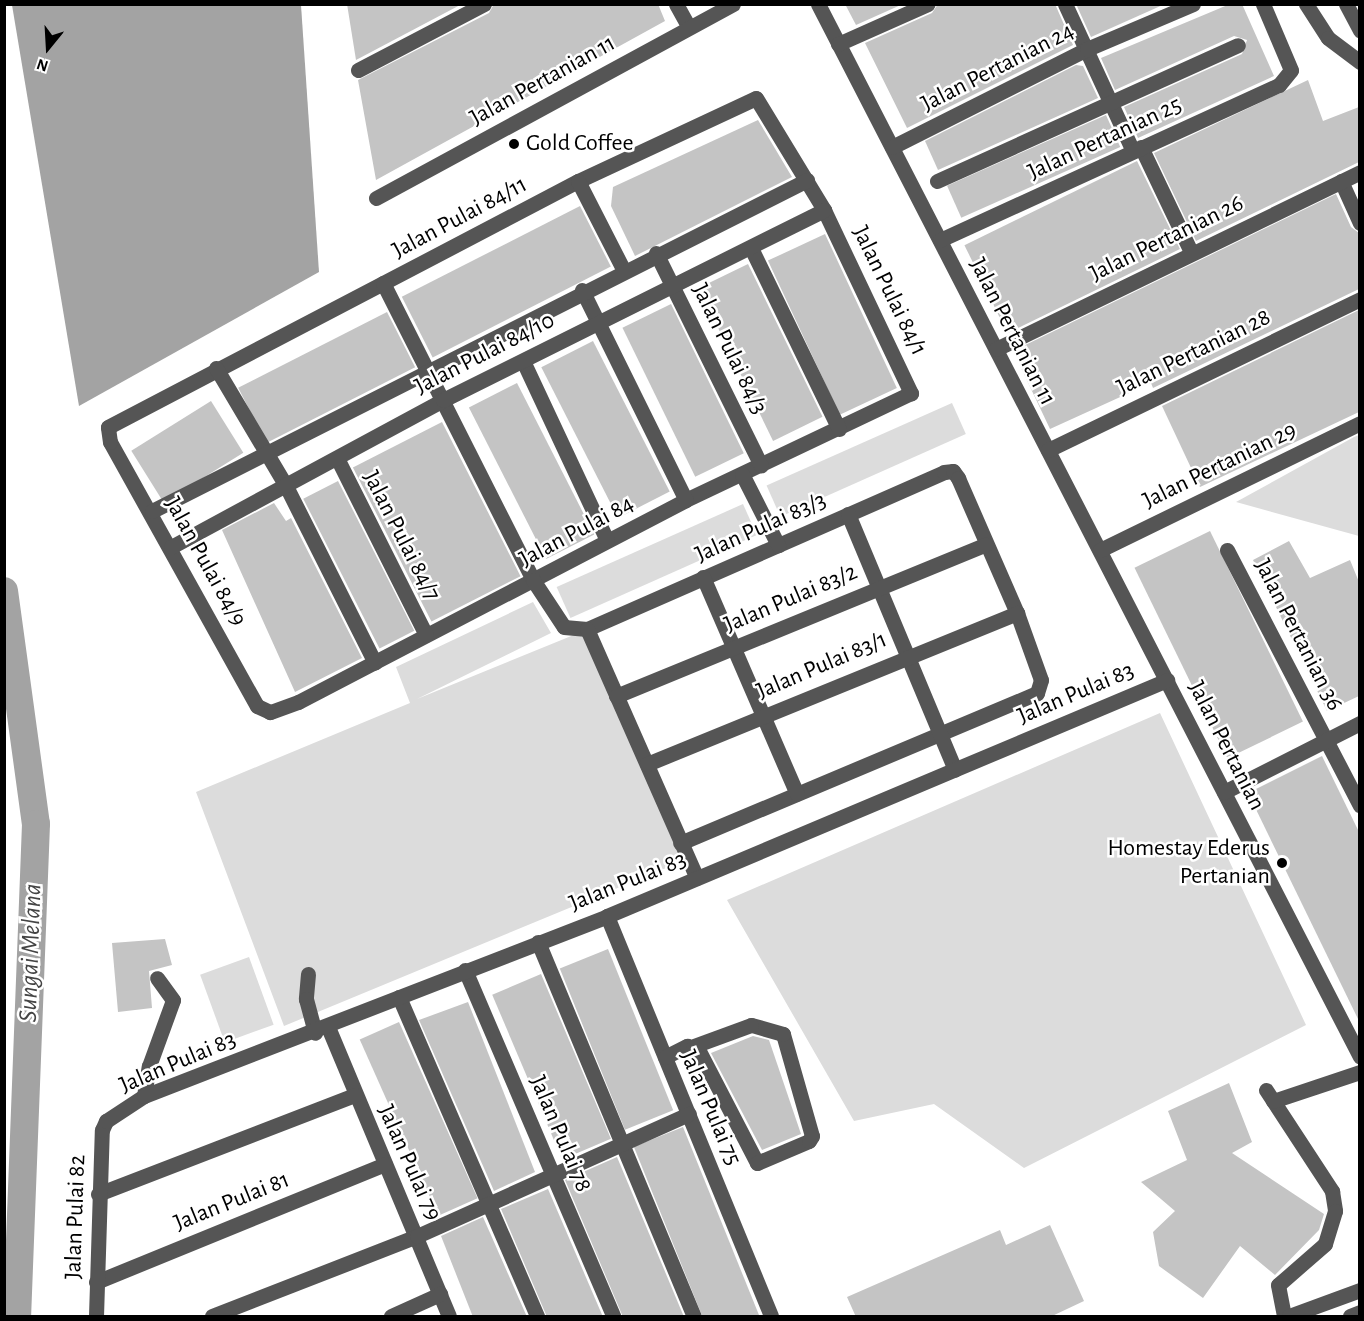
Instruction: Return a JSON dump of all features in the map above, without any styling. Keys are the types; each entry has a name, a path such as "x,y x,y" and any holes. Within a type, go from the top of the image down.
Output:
{"street":[{"path":"358,70 484,4"},
{"path":"676,4 688,27"},
{"name":"Jalan Pertanian 11","path":"376,198 733,4"},
{"name":"Jalan Pertanian 11","path":"818,4 1167,680"},
{"path":"838,44 928,4"},
{"path":"1065,4 1111,101 1191,252"},
{"name":"Jalan Pertanian 24","path":"891,147 1087,49 1193,4"},
{"name":"Jalan Pertanian 25","path":"940,240 1288,77 1291,70 1263,4"},
{"path":"1306,4 1328,38 1359,62"},
{"path":"1346,4 1359,30"},
{"path":"937,180 1238,45"},
{"name":"Jalan Pulai 84/11","path":"107,434 108,427 216,368 578,181 756,98 824,210"},
{"name":"Jalan Pertanian 26","path":"996,349 1359,172"},
{"path":"152,511 264,451 623,269 807,180"},
{"path":"578,181 623,269"},
{"path":"1341,181 1359,223"},
{"name":"Jalan Pulai 84/10","path":"171,547 443,400 673,284 752,250 824,210"},
{"name":"Jalan Pulai 84/1","path":"824,210 911,393"},
{"path":"752,250 839,429"},
{"name":"Jalan Pulai 84/3","path":"656,253 761,465"},
{"path":"383,283 533,580 564,627 587,629 680,843 698,878"},
{"path":"582,291 687,500"},
{"name":"Jalan Pertanian 28","path":"1048,450 1359,299"},
{"path":"523,361 607,540"},
{"path":"216,368 285,484 375,663"},
{"name":"Jalan Pulai 84","path":"264,711 298,702 607,540 911,393"},
{"name":"Jalan Pertanian 29","path":"1100,550 1359,423"},
{"name":"Jalan Pulai 84/9","path":"107,434 264,711"},
{"name":"Jalan Pulai 84/7","path":"337,458 426,635"},
{"name":"Jalan Pulai 83/3","path":"587,629 848,514 953,471 985,545"},
{"path":"742,474 778,545"},
{"path":"848,514 876,588 955,770"},
{"path":"680,843 940,734 1041,687 1017,613 985,545"},
{"name":"Jalan Pulai 83/2","path":"616,696 985,545"},
{"name":"Jalan Pertanian 36","path":"1227,550 1359,805"},
{"path":"703,577 766,714 797,794"},
{"name":"Jalan Pulai 83/1","path":"647,764 907,655 1017,613"},
{"name":"Jalan Pulai 83","path":"106,1121 144,1096 322,1030 465,970 607,916 1167,680"},
{"name":"Jalan Pertanian","path":"1167,680 1359,1058"},
{"path":"1224,792 1359,723"},
{"name":"Jalan Pulai 75","path":"607,916 771,1317"},
{"path":"538,942 694,1317"},
{"name":"Jalan Pulai 78","path":"465,970 614,1317"},
{"name":"Jalan Pulai 79","path":"308,974 306,999 355,1095 417,1236 449,1317"},
{"path":"144,1096 149,1066 173,1000 157,978"},
{"path":"399,997 537,1317"},
{"path":"665,1057 751,1024 783,1034 812,1136 809,1141 757,1163 694,1046"},
{"path":"1359,1072 1269,1095 1332,1191 1335,1211 1324,1244 1278,1285 1286,1317 1359,1290"},
{"path":"98,1194 355,1095"},
{"path":"212,1317 417,1236 486,1201 689,1114"},
{"name":"Jalan Pulai 82","path":"96,1317 98,1194 106,1121"},
{"name":"Jalan Pulai 81","path":"96,1282 385,1164"},
{"path":"391,1317 440,1294"},
{"path":"1350,1317 1359,1312"}],"shaded area":[{"path":"12,5 301,5 319,272 79,406"},
{"path":"952,403 966,434 780,517 767,486"},
{"path":"1359,435 1359,536 1236,502 1354,437"},
{"path":"743,504 757,535 570,618 557,587"},
{"path":"533,602 551,633 417,699 586,630 683,861 284,1026 196,792 410,703 396,667"},
{"path":"1160,713 1306,1025 1024,1168 934,1104 854,1121 727,900"},
{"path":"249,957 274,1025 225,1042 200,975"}],"building":[{"path":"347,4 462,4 356,60"},
{"path":"494,4 658,4 665,21 376,180 358,80 489,13"},
{"path":"845,4 903,4 856,25"},
{"path":"938,4 1055,4 1073,45 907,128 865,43 932,13"},
{"path":"1076,4 1165,4 1091,37"},
{"path":"1230,4 1242,4 1274,76 1138,138 1124,107 1242,54 1247,40 1234,36 1115,90 1101,58"},
{"path":"1076,65 1083,66 1098,98 938,170 925,141"},
{"path":"1308,80 1323,121 1359,107 1359,162 1196,241 1154,153"},
{"path":"1106,115 1120,147 961,218 947,186"},
{"path":"758,120 792,177 635,256 611,206 613,187"},
{"path":"1137,161 1180,249 1007,333 964,245"},
{"path":"1336,194 1351,227 1359,233 1359,289 1153,388 1151,383 1050,429 1013,351"},
{"path":"580,206 611,267 433,357 402,297"},
{"path":"825,234 897,388 840,415 768,261"},
{"path":"748,264 823,417 773,441 699,288"},
{"path":"671,304 744,453 695,477 622,328"},
{"path":"1359,310 1359,412 1200,487 1162,406"},
{"path":"387,312 415,367 266,443 238,388"},
{"path":"593,341 670,492 618,518 541,367"},
{"path":"517,383 594,534 546,559 469,408"},
{"path":"211,401 243,453 164,503 131,451"},
{"path":"442,422 521,576 431,622 353,467"},
{"path":"338,481 414,631 380,648 303,499"},
{"path":"274,503 286,521 291,518 362,658 295,692 222,530"},
{"path":"1210,531 1303,722 1227,758 1135,568"},
{"path":"1289,541 1310,578 1350,560 1359,582 1359,696 1327,711 1253,560"},
{"path":"1322,756 1359,832 1359,1021 1248,793"},
{"path":"165,939 172,965 149,971 152,1008 118,1012 112,943"},
{"path":"608,949 673,1110 625,1130 560,968"},
{"path":"541,974 611,1139 562,1159 492,995"},
{"path":"468,1002 535,1172 494,1191 419,1020"},
{"path":"399,1022 478,1198 438,1216 360,1039"},
{"path":"753,1036 769,1040 801,1134 762,1150 711,1053"},
{"path":"1229,1083 1252,1142 1232,1153 1324,1214 1319,1230 1275,1275 1240,1246 1203,1298 1159,1266 1153,1232 1175,1211 1141,1182 1187,1160 1168,1111"},
{"path":"683,1127 759,1316 702,1316 634,1147"},
{"path":"617,1157 684,1317 623,1317 565,1180"},
{"path":"548,1189 603,1317 547,1317 501,1209"},
{"path":"483,1217 527,1317 473,1317 441,1236"},
{"path":"1050,1225 1084,1301 1050,1317 856,1317 847,1297 1000,1230 1006,1245"}],"waterway":[{"name":"Sungai Melana","path":"4,591 36,824 17,1316"}],"place":[{"name":"Gold Coffee","path":"514,144"},
{"name":"Homestay Ederus Pertanian","path":"1282,863"}]}
